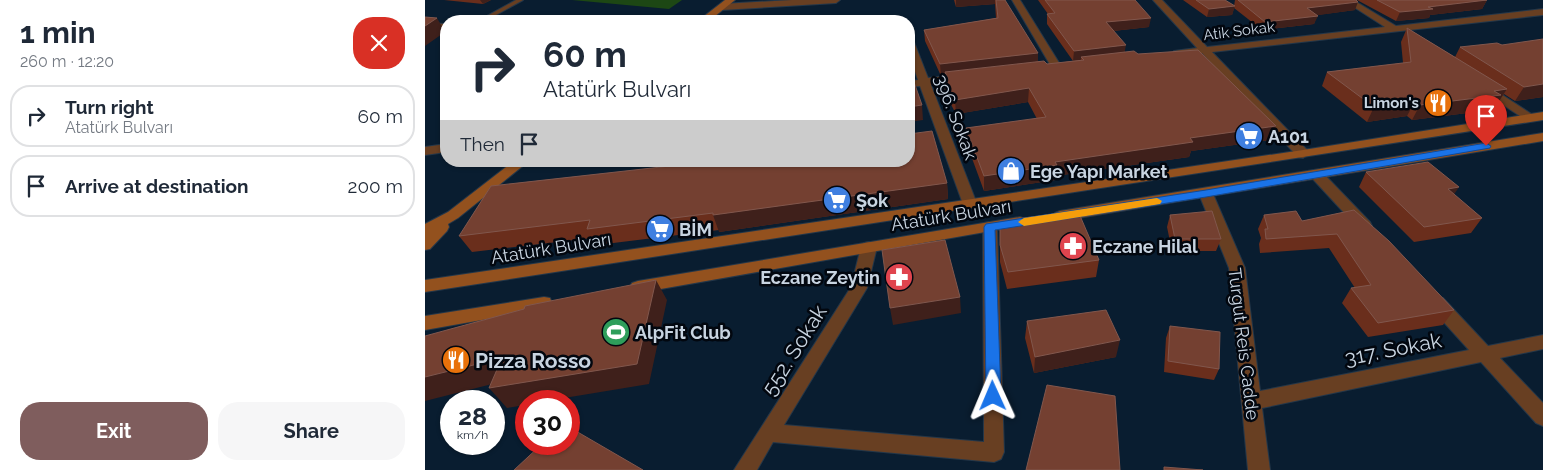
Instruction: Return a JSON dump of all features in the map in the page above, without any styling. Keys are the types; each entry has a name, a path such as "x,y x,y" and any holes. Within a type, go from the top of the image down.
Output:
{"main road":[{"path":"711,15 731,0"},
{"name":"Atatürk Bulvarı","path":"425,286 1303,154 1537,116"},
{"name":"Atatürk Bulvarı","path":"628,288 990,227 1206,194 1543,136"},
{"path":"425,231 453,215 515,167"},
{"path":"425,245 453,215"},
{"path":"425,323 560,300"}],"street":[{"path":"722,7 836,0"},
{"path":"1016,0 1056,66"},
{"path":"1157,0 1303,154"},
{"path":"1347,0 1410,39"},
{"name":"Atik Sokak","path":"1164,54 1543,12"},
{"path":"425,26 440,27"},
{"name":"396. Sokak","path":"915,59 970,204"},
{"path":"915,83 971,76"},
{"path":"1474,81 1537,116"},
{"path":"425,151 440,149"},
{"path":"1316,174 1377,238"},
{"name":"Turgut Reis Cadde","path":"1206,194 1237,268 1253,401 1259,470"},
{"path":"770,433 994,452 990,227"},
{"name":"552. Sokak","path":"745,470 770,433 859,288 869,247"},
{"path":"1424,289 1543,417"},
{"name":"317. Sokak","path":"1253,401 1543,342"}],"lane":[{"path":"492,15 520,0"}],"green space":[{"path":"572,0 682,0 669,9"}],"building":[{"path":"996,0 1005,0 1038,53 940,64 924,30 998,18"},
{"path":"1045,0 1135,0 1151,18 1106,22 1126,45 1074,51 1047,14 1055,13"},
{"path":"1196,0 1225,0 1235,6 1209,9"},
{"path":"1238,0 1356,0 1358,2 1307,8 1318,16 1265,22"},
{"path":"1377,0 1487,0 1428,7 1433,9 1400,12"},
{"path":"425,17 437,18 425,26"},
{"path":"1407,28 1507,89 1494,91 1501,95 1420,105 1415,101 1374,107 1327,72 1411,62"},
{"path":"1543,39 1543,84 1524,87 1460,47 1497,43 1502,45"},
{"path":"1198,50 1276,126 1190,138 1193,142 1055,162 1057,165 984,176 966,128 1046,117 1029,88 955,100 944,80 948,79 945,72 1044,61 1047,64 1084,60 1081,57 1134,51 1138,54"},
{"path":"915,85 922,105 915,106"},
{"path":"932,131 947,183 713,215 713,213 587,229 590,220 459,236 491,186 661,167 915,167 915,133"},
{"path":"1428,162 1459,187 1448,189 1482,218 1424,227 1366,172"},
{"path":"1354,210 1389,241 1454,310 1378,323 1351,288 1371,285 1337,234 1266,239 1265,229 1268,229 1264,215 1296,211 1302,221"},
{"path":"1078,211 1099,260 1008,272 1000,245 1000,221"},
{"path":"1212,211 1221,239 1175,239 1170,215"},
{"path":"945,240 960,297 890,308 882,250"},
{"path":"656,280 637,364 489,388 502,358 425,377 425,336 524,309 525,306"},
{"path":"1106,310 1120,340 1035,357 1027,321"},
{"path":"1170,326 1220,332 1219,369 1168,361"},
{"path":"1047,385 1115,396 1120,470 1026,470"},
{"path":"580,433 643,470 514,470 530,455 580,455"},
{"path":"1164,467 1203,470 1164,470"}],"slow traffic":[{"path":"1024,222 1157,201"}],"place":[{"name":"Limon's","path":"1438,103"},
{"name":"A101","path":"1249,136"},
{"name":"Ege Yapı Market","path":"1011,171"},
{"name":"Şok","path":"837,200"},
{"name":"BİM","path":"660,229"},
{"name":"Eczane Hilal","path":"1073,246"},
{"name":"Eczane Zeytin","path":"899,277"},
{"name":"AlpFit Club","path":"616,332"},
{"name":"Pizza Rosso","path":"456,360"}],"route":[{"path":"993,396 990,227 1206,194 1486,146"}]}
